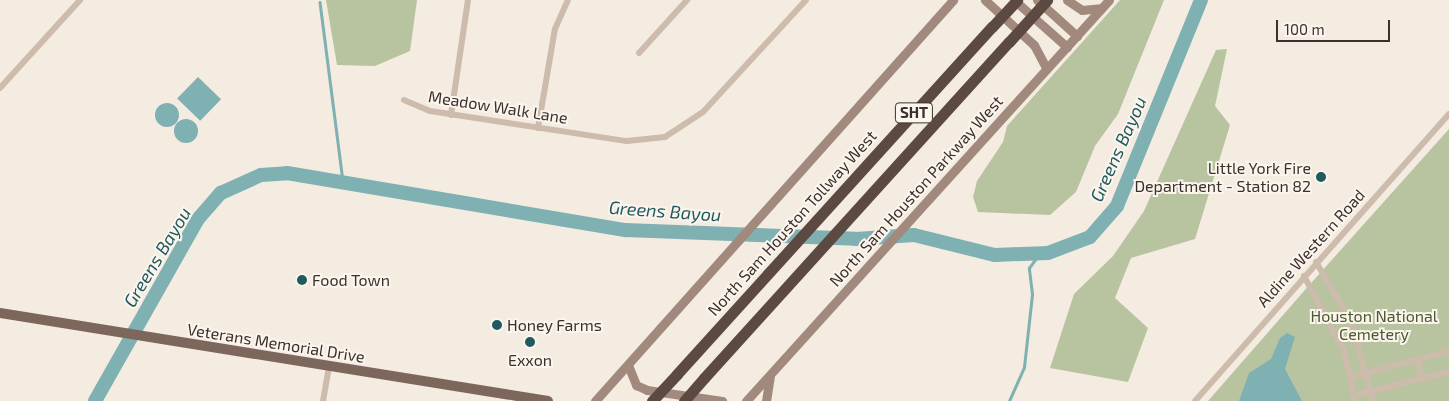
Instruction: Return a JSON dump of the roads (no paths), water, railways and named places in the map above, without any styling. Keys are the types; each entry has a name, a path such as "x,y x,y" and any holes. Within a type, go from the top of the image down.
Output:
{"highway":[{"name":"North Sam Houston Tollway West","path":"652,401 1016,0"},
{"name":"SHT","path":"684,401 1047,0"}],"main road":[{"path":"595,401 692,289 953,0"},
{"path":"985,0 1034,45 1046,69"},
{"path":"1016,0 1067,47"},
{"path":"1037,0 1077,36"},
{"path":"1067,0 1082,10 1106,3"},
{"name":"North Sam Houston Parkway West","path":"748,399 1106,3"},
{"name":"Veterans Memorial Drive","path":"0,313 518,398 548,401"},
{"path":"628,365 636,385 647,390 722,401"},
{"path":"766,401 771,374"},
{"path":"738,401 748,399"}],"street":[{"path":"0,88 80,0"},
{"path":"451,115 468,0"},
{"path":"538,128 555,29 568,0"},
{"path":"638,53 687,0"},
{"name":"Meadow Walk Lane","path":"404,100 419,108 451,115 591,136 642,141 680,130 714,101 806,0"},
{"name":"Aldine Western Road","path":"1195,401 1316,262 1449,114"},
{"path":"1316,262 1350,319 1368,374 1372,401"},
{"path":"1304,276 1344,351 1352,377 1355,398 1371,391 1449,372"},
{"path":"1352,377 1418,363 1449,351"},
{"path":"1418,363 1421,378"},
{"path":"324,401 329,366"}],"water":[{"path":"198,77 221,99 200,121 177,99"},
{"path":"167,103 175,107 179,115 175,123 167,127 159,123 155,115 159,107"},
{"path":"186,119 194,123 198,131 194,139 186,143 178,139 174,131 178,123"},
{"path":"1287,333 1295,337 1285,369 1302,401 1239,401 1249,373 1271,359 1280,338"}],"waterway":[{"name":"Greens Bayou","path":"95,401 198,219 221,193 261,175 287,173 625,230 856,239 914,235 995,255 1048,253 1090,237 1117,206 1201,0"},
{"path":"320,2 343,182"},
{"path":"1009,401 1024,367 1032,294 1029,268 1040,253"}],"place":[{"name":"Little York Fire Department - Station 82","path":"1321,177"},
{"name":"Food Town","path":"302,280"},
{"name":"Honey Farms","path":"497,325"},
{"name":"Exxon","path":"530,342"}],"park label":[{"name":"Houston National Cemetery","path":"1374,325"}]}
